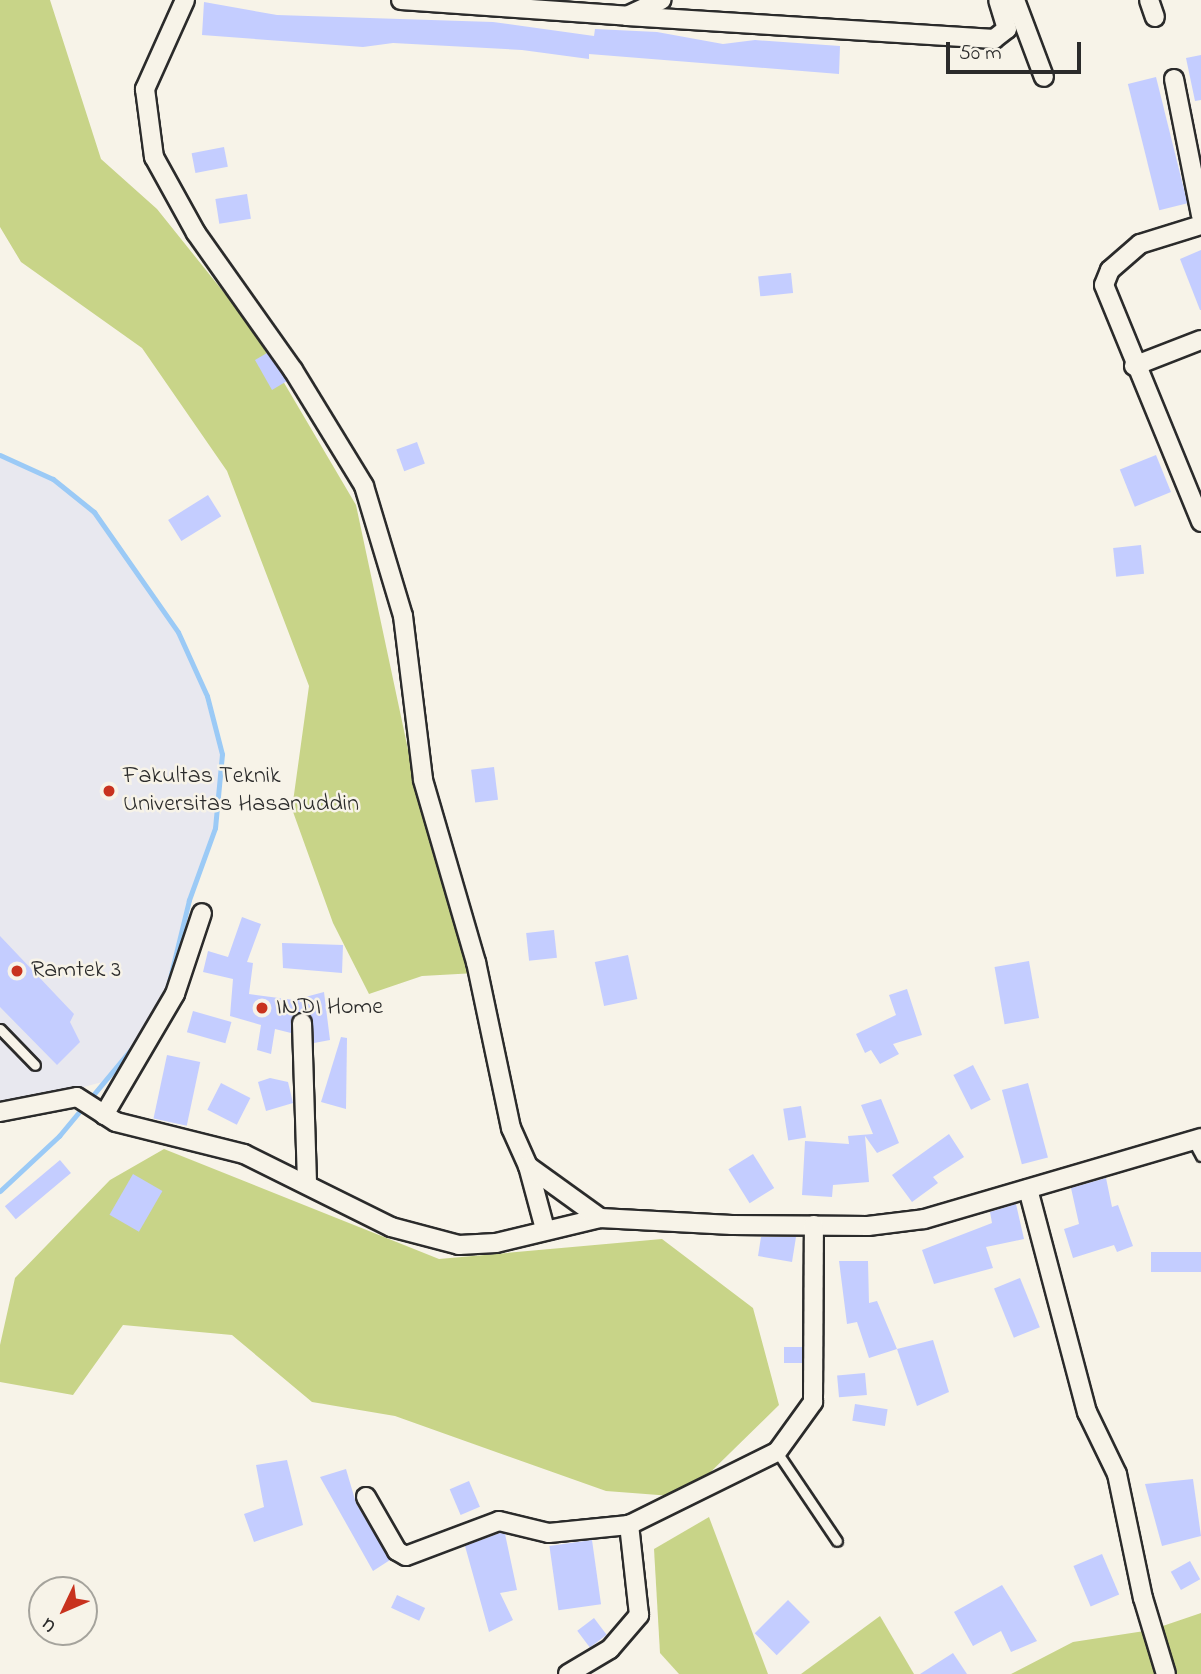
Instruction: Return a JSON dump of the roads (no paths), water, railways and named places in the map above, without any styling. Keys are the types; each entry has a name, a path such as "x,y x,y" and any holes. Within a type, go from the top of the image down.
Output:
{"street":[{"path":"185,0 145,89 154,157 196,233 293,370 364,486 403,617 423,780 476,962 511,1128 528,1166 545,1229"},
{"path":"401,0 591,7 627,16 994,39 1007,29 998,0"},
{"path":"627,16 662,0"},
{"path":"1015,0 1044,77"},
{"path":"1174,79 1201,215"},
{"path":"1201,225 1140,244 1110,270 1105,299 1201,522"},
{"path":"1134,366 1201,340"},
{"path":"94,1108 175,994 202,913"},
{"path":"302,1023 307,1184"},
{"path":"0,1112 44,1101 94,1108 135,1129 232,1149 391,1227 440,1242 476,1246 600,1218 814,1225 925,1219 1198,1145"},
{"path":"528,1166 600,1218"},
{"path":"1028,1189 1087,1412 1117,1474 1143,1598 1166,1674"},
{"path":"366,1497 397,1551 406,1556 499,1521 549,1533 629,1525 777,1452 813,1402 814,1225"},
{"path":"568,1674 610,1649 639,1615 629,1525"}],"lane":[{"path":"0,1029 35,1065"},
{"path":"777,1452 837,1541"}],"waterway":[{"path":"0,455 53,479 94,512 178,632 207,696 222,754 215,828 189,900 166,994"},
{"path":"0,1191 59,1136 137,1042"}],"place":[{"name":"Fakultas Teknik Universitas Hasanuddin","path":"109,791"},
{"name":"Ramtek 3","path":"17,971"},
{"name":"INDI Home","path":"262,1008"}]}
